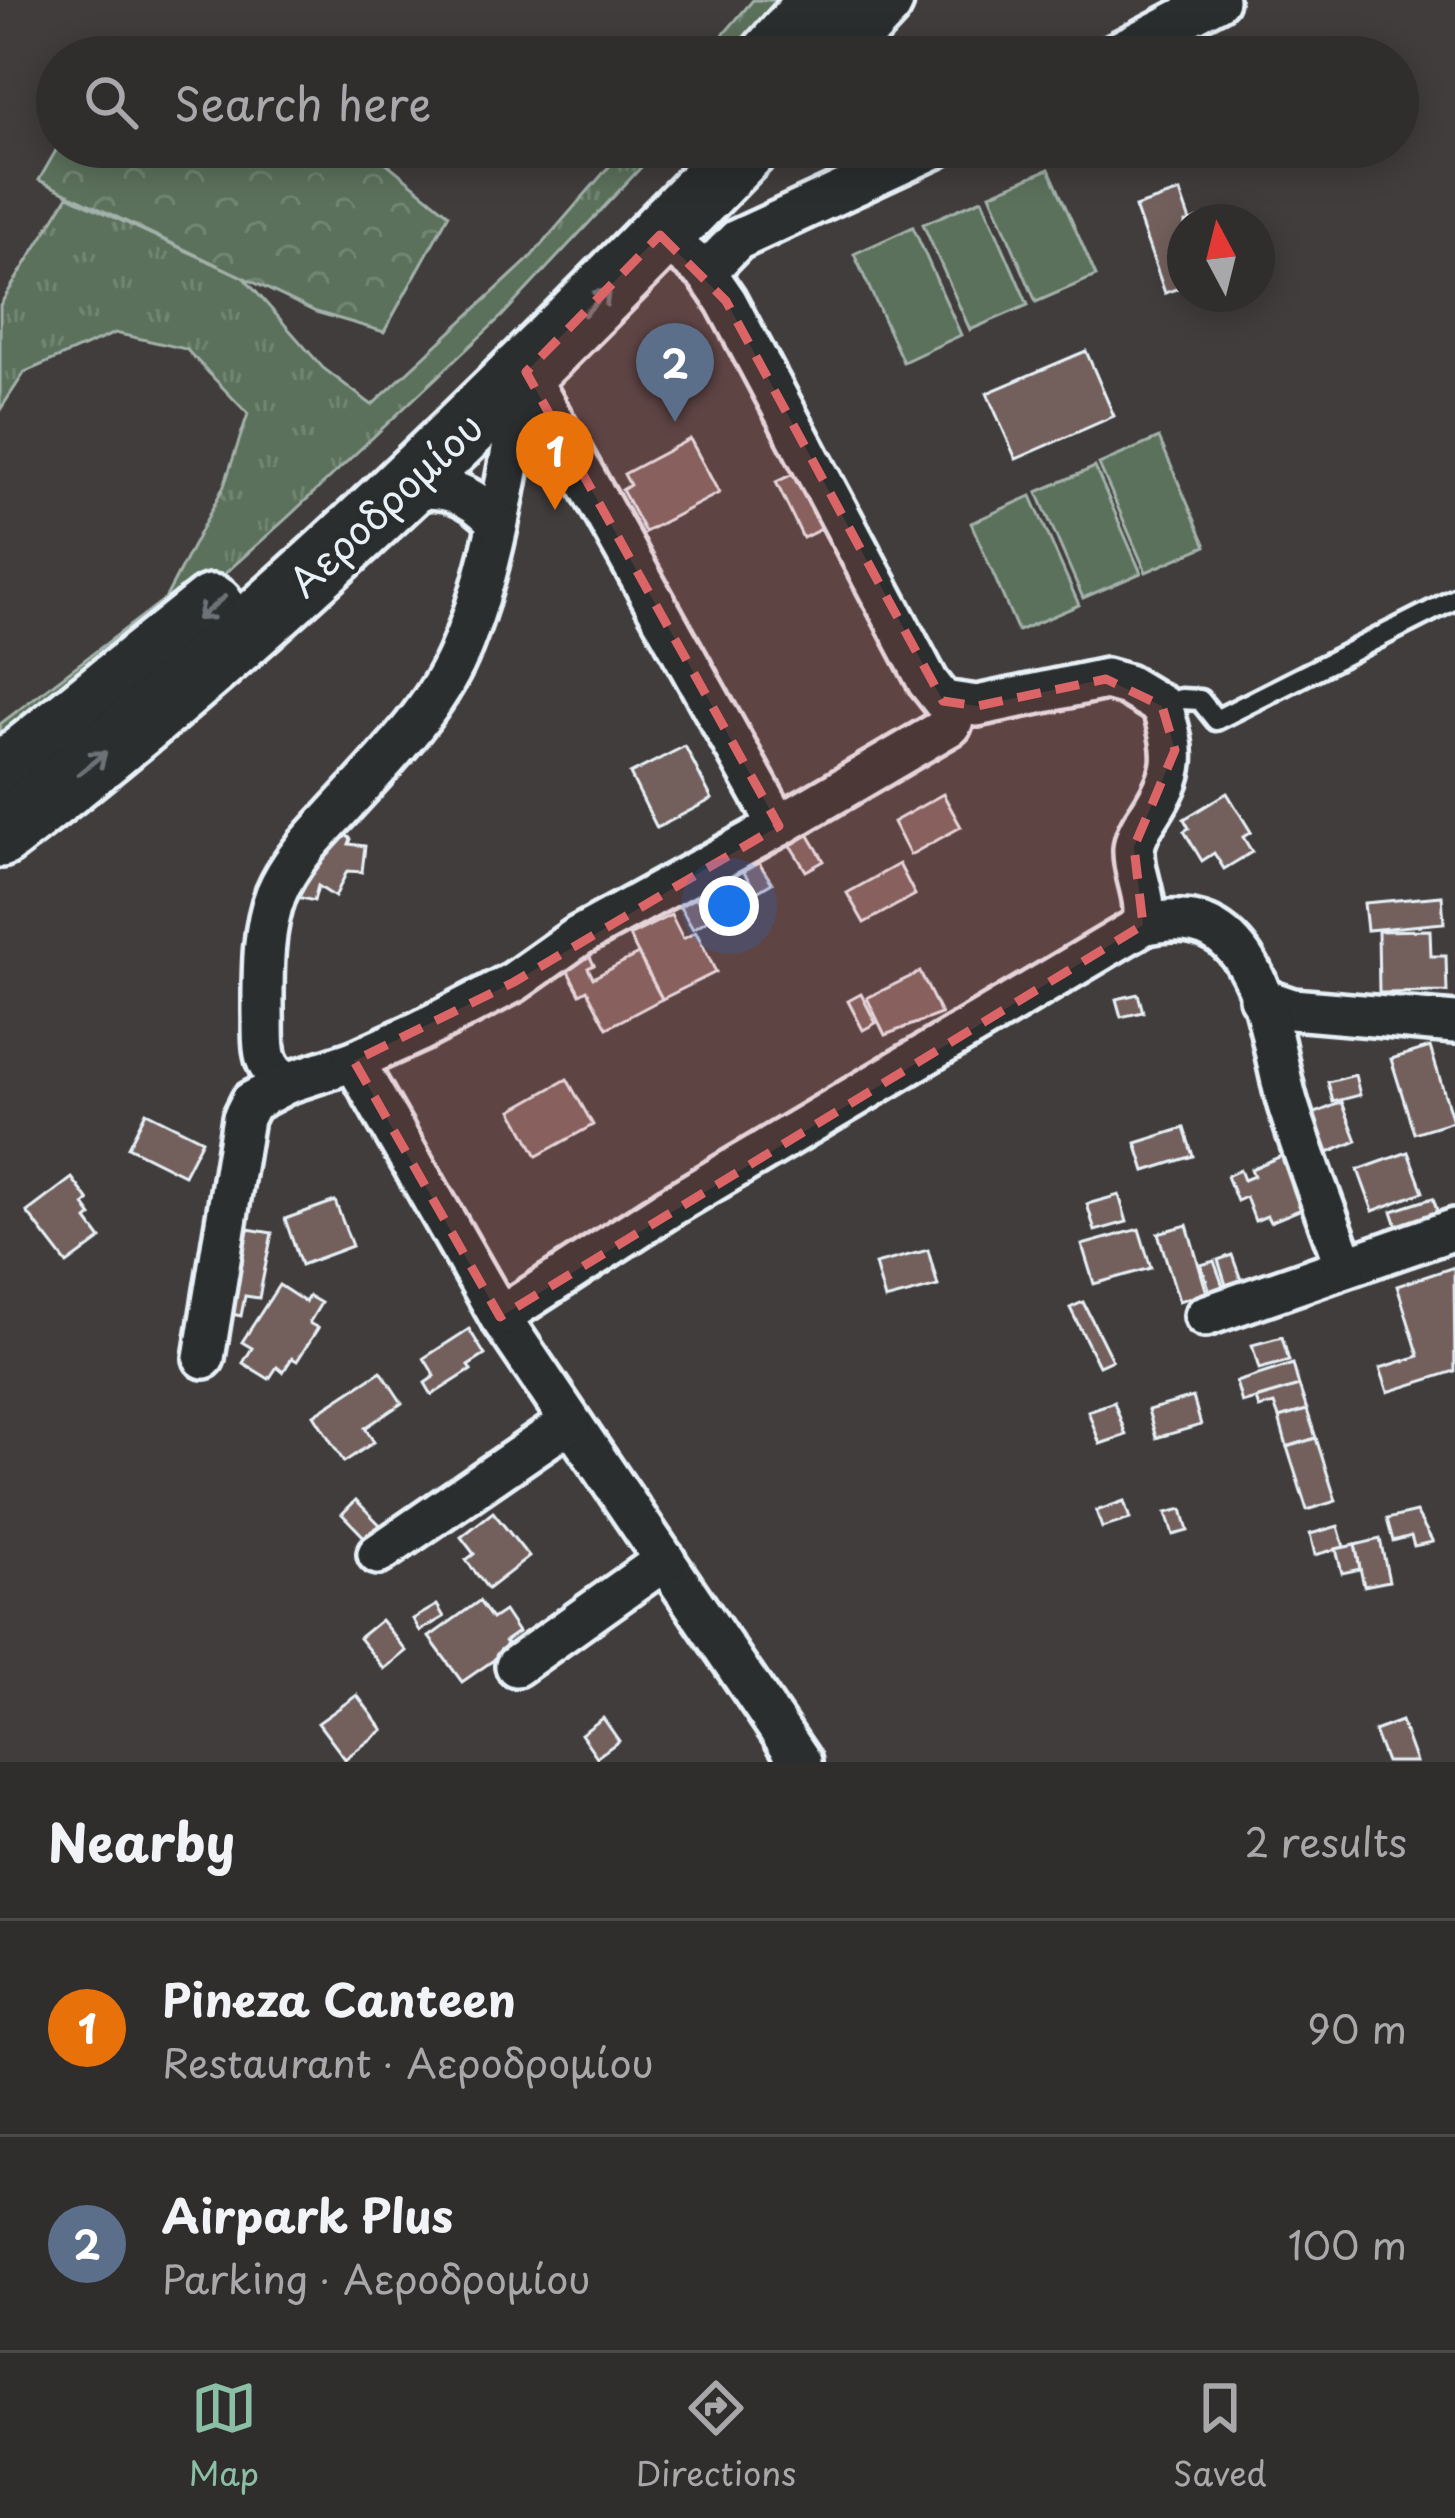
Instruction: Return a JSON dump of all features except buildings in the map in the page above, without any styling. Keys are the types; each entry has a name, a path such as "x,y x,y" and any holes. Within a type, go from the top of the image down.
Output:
{"main road":[{"path":"791,36 823,0"},
{"path":"848,36 881,0"},
{"name":"Αεροδρομίου","path":"0,777 217,603 331,500 494,346 667,168"},
{"name":"Αεροδρομίου","path":"0,835 169,700 403,491 526,372 683,254 734,168"}],"street":[{"path":"1149,36 1218,0"},
{"path":"893,168 737,240 683,254 793,422 928,682 943,701 976,706 1106,679 1127,685 1162,706 1175,750 1169,782 1134,847 1144,908"},
{"path":"286,1083 273,1076 264,1060 265,945 274,898 288,870 386,758 456,659 497,522 526,372"},
{"path":"526,372 779,826"},
{"path":"403,491 440,487 457,492 482,505 497,522"},
{"path":"204,1358 243,1118 251,1102 286,1083 354,1060 514,982 579,936 951,725 958,706"},
{"path":"1144,908 1165,920 1213,928 1239,952 1260,998 1288,1105 1345,1266"},
{"path":"500,1316 1144,908"},
{"path":"1260,998 1292,1009 1455,1023"},
{"path":"354,1060 500,1316 801,1762"},
{"path":"1204,1316 1455,1229"},
{"path":"378,1554 570,1422"},
{"path":"516,1666 665,1560"}],"lane":[{"path":"1162,706 1181,699 1200,700 1216,720 1455,598"}],"highlighted area":[{"path":"660,235 726,301 943,701 977,706 1106,679 1162,706 1175,750 1134,847 1143,925 500,1317 354,1061 514,982 779,826 526,372"}],"green space":[{"path":"753,0 798,0 764,36 722,36"},
{"path":"46,168 393,168 449,214 384,332 316,312 39,180"},
{"path":"608,168 640,168 502,316 288,517 150,641 0,760 0,724 165,599 224,486 248,414 186,349 115,333 25,372 0,410 0,305 68,196 243,277 323,368 372,405 529,259"},
{"path":"1049,169 1096,276 1036,302 990,194"},
{"path":"982,199 1028,305 970,330 923,224"},
{"path":"913,227 961,335 903,362 854,254"},
{"path":"1159,438 1206,546 1146,572 1099,464"},
{"path":"1095,467 1141,573 1083,598 1037,492"},
{"path":"1031,496 1079,605 1018,631 971,523"}],"place":[{"name":"Airpark Plus","path":"675,422"},
{"name":"Pineza Canteen","path":"555,510"}]}
